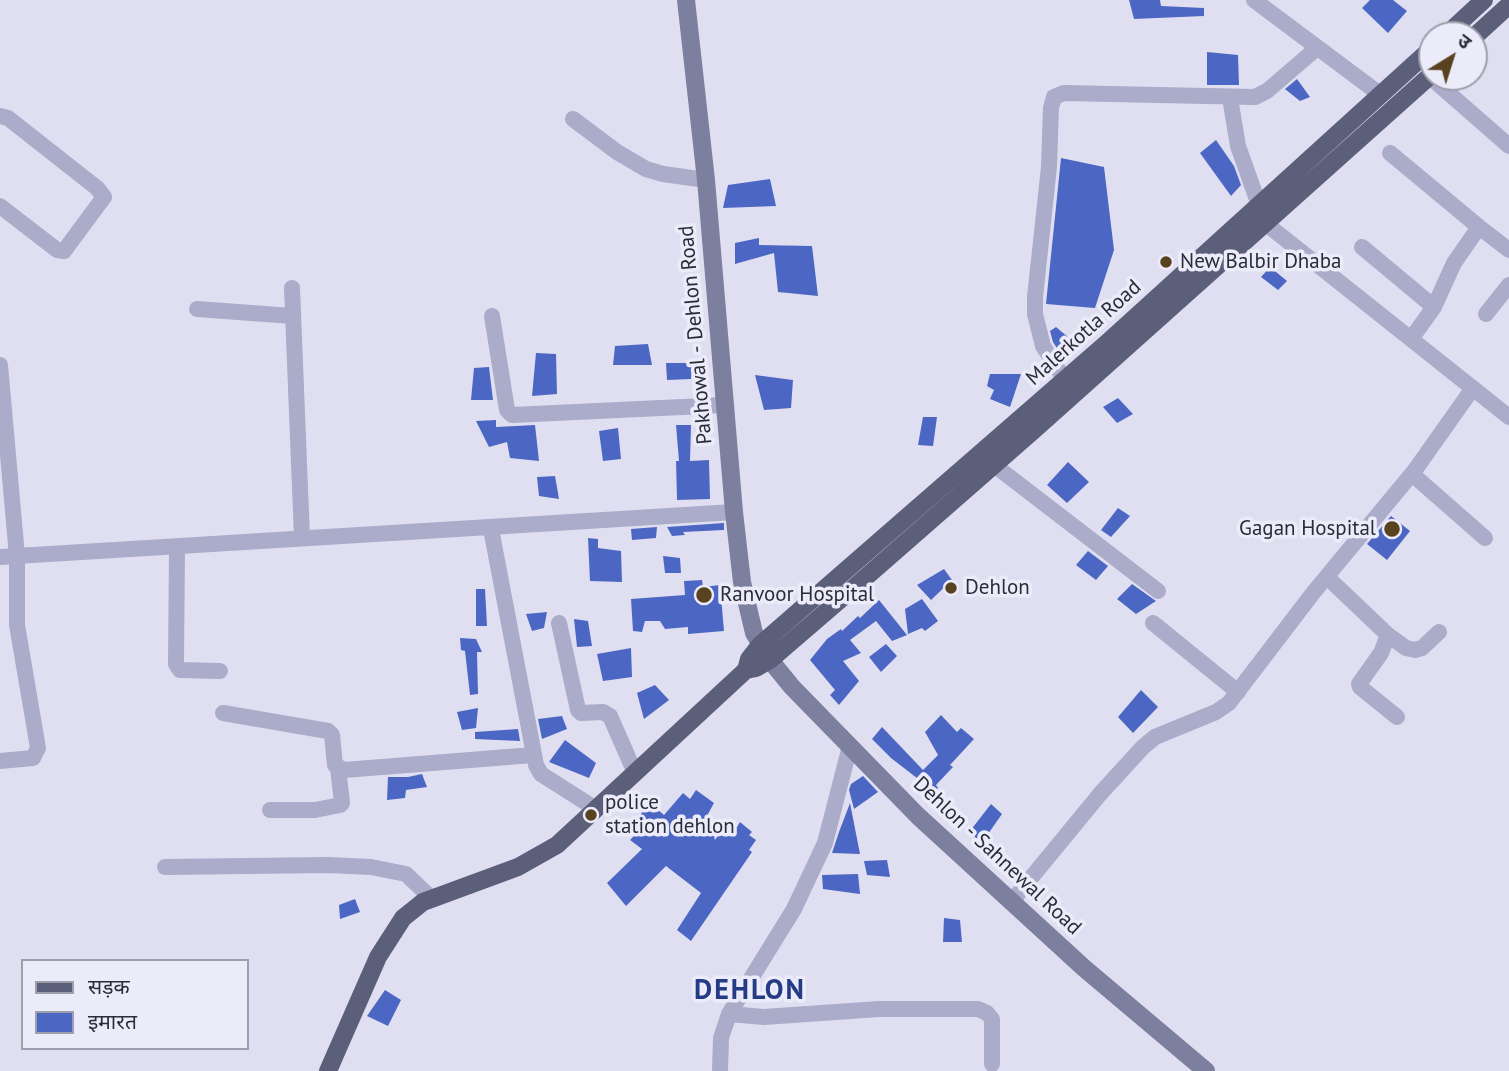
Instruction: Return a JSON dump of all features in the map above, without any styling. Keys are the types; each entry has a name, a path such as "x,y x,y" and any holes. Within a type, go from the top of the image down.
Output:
{"main road":[{"path":"1461,21 1484,0"},
{"path":"1488,24 1509,5"},
{"name":"Malerkotla Road","path":"765,653 1418,61"},
{"name":"Malerkotla Road","path":"765,653 994,465 1418,87"},
{"path":"328,1071 378,957 403,918 431,898 518,867 557,845 746,670 756,668 765,653"}],"street":[{"name":"Pakhowal - Dehlon Road","path":"686,0 706,180 734,512 748,616 765,653"},
{"path":"1254,0 1381,95"},
{"path":"1065,380 1043,346 1035,314 1049,167 1052,100 1064,93 1245,98 1262,94 1317,48"},
{"path":"1449,91 1509,145"},
{"path":"1230,98 1238,146 1259,205"},
{"path":"0,116 5,116 18,126 97,188 104,197 64,251 54,247 0,206"},
{"path":"573,119 617,152 646,169 706,180"},
{"path":"1390,153 1509,250"},
{"path":"1265,223 1509,417"},
{"path":"1411,339 1434,307 1454,263 1479,227"},
{"path":"1362,247 1434,307"},
{"path":"1486,314 1509,285"},
{"path":"292,288 302,538"},
{"path":"197,309 292,316"},
{"path":"492,316 507,410 512,415 725,405"},
{"path":"0,365 17,556 18,632 38,748 33,758 0,761"},
{"path":"1012,901 1100,794 1143,747 1164,733 1216,712 1229,703 1326,577 1412,474 1474,388"},
{"path":"994,465 1158,591"},
{"path":"1412,474 1485,538"},
{"path":"0,557 734,512"},
{"path":"491,528 533,755 541,774 596,809"},
{"path":"177,548 176,664 180,670 220,671"},
{"path":"1326,577 1388,635 1406,648 1415,650 1426,646 1438,632"},
{"path":"559,623 579,712 603,712 610,716 635,773"},
{"path":"1153,623 1238,692"},
{"path":"1388,635 1381,653 1359,684 1397,717"},
{"name":"Dehlon - Sahnewal Road","path":"765,653 792,687 918,816 1084,968 1206,1071"},
{"path":"223,713 327,731 332,735 342,803 315,810 270,810"},
{"path":"720,1071 721,1038 729,1014 783,928 811,878 825,843 850,746"},
{"path":"338,768 344,770 533,755"},
{"path":"165,867 371,867 406,874 431,898"},
{"path":"729,1014 764,1017 879,1009 978,1009 988,1013 992,1019 992,1064"}],"building":[{"path":"1129,0 1160,0 1161,6 1204,8 1204,16 1134,19"},
{"path":"1370,0 1393,0 1407,11 1388,33 1362,8"},
{"path":"1207,52 1238,55 1239,85 1207,85"},
{"path":"1297,79 1310,97 1300,101 1285,89"},
{"path":"1216,140 1234,166 1241,185 1231,196 1200,153"},
{"path":"1061,158 1104,167 1114,250 1095,308 1046,304"},
{"path":"770,179 776,206 723,208 728,185"},
{"path":"759,238 759,245 812,246 818,296 778,292 774,253 735,264 735,243"},
{"path":"1270,267 1287,281 1278,290 1261,277"},
{"path":"1056,327 1074,342 1062,356 1050,331"},
{"path":"648,344 652,365 613,365 615,346"},
{"path":"536,353 556,354 557,394 532,396"},
{"path":"666,363 693,363 691,379 667,380"},
{"path":"489,367 493,400 471,400 474,368"},
{"path":"990,374 1021,374 1010,407 990,399 994,390 987,386"},
{"path":"755,375 793,380 791,408 764,410"},
{"path":"1118,398 1133,414 1117,423 1103,407"},
{"path":"923,417 937,417 933,446 918,445"},
{"path":"496,420 496,427 535,425 539,461 510,458 507,442 489,447 476,421"},
{"path":"676,425 691,425 690,461 709,460 710,499 677,500 676,461 679,461"},
{"path":"618,428 621,459 603,461 599,431"},
{"path":"1068,462 1089,482 1067,503 1047,485"},
{"path":"555,476 559,499 539,496 537,477"},
{"path":"1118,508 1130,516 1111,537 1101,530"},
{"path":"1391,516 1410,531 1387,560 1367,544"},
{"path":"724,523 724,530 683,532 685,535 672,536 667,527"},
{"path":"657,527 656,538 632,540 631,529"},
{"path":"588,538 598,539 598,548 621,551 622,582 590,581"},
{"path":"1088,551 1108,566 1096,580 1076,565"},
{"path":"663,556 680,558 681,573 665,573"},
{"path":"944,569 952,580 931,600 917,585"},
{"path":"702,580 703,587 720,585 724,631 688,634 688,627 665,629 660,621 645,621 642,632 633,631 631,599 685,595 684,581"},
{"path":"1132,584 1156,601 1136,614 1117,599"},
{"path":"476,589 485,589 487,626 476,626"},
{"path":"922,599 938,621 925,631 922,628 908,634 905,609"},
{"path":"879,600 907,635 892,641 876,621 850,640 861,653 843,661 859,681 839,705 830,695 835,690 810,660 827,639 841,629 842,631 858,616 860,618"},
{"path":"547,612 544,628 532,631 526,614"},
{"path":"574,619 588,621 592,646 577,647"},
{"path":"460,638 476,639 482,652 477,652 478,694 470,695 465,651 461,650"},
{"path":"886,644 897,656 881,672 869,657"},
{"path":"631,648 632,677 603,681 597,654"},
{"path":"655,685 669,700 644,719 637,693"},
{"path":"1141,690 1158,707 1133,733 1118,717"},
{"path":"478,708 476,728 462,730 457,712"},
{"path":"941,715 957,732 961,728 974,739 950,765 953,767 936,785 938,788 935,792 891,758 872,739 882,727 923,770 938,755 925,732"},
{"path":"562,716 567,729 542,739 538,719"},
{"path":"518,729 520,741 475,739 475,732"},
{"path":"565,740 596,763 589,778 549,762"},
{"path":"422,774 427,787 406,790 405,798 387,800 388,777"},
{"path":"863,776 878,792 854,809 849,790 851,784"},
{"path":"696,790 714,803 708,814 715,840 728,820 737,827 740,822 752,832 749,835 756,840 749,850 752,852 691,941 677,930 701,893 666,866 626,906 607,883 642,849 630,840 638,832 632,828 649,802 664,815 683,793 690,799"},
{"path":"850,803 860,854 832,853 839,832"},
{"path":"991,804 1002,814 981,844 970,831"},
{"path":"887,860 890,877 867,875 864,861"},
{"path":"858,874 860,894 823,889 822,875"},
{"path":"355,899 360,912 340,919 339,905"},
{"path":"944,918 960,920 962,942 943,942"},
{"path":"385,990 401,1000 388,1026 367,1016"}],"place":[{"name":"New Balbir Dhaba","path":"1166,262"},
{"name":"Gagan Hospital","path":"1392,529"},
{"name":"Dehlon","path":"951,588"},
{"name":"Ranvoor Hospital","path":"704,595"},
{"name":"police station dehlon","path":"591,815"}],"district":[{"name":"DEHLON","path":"750,991"}]}
